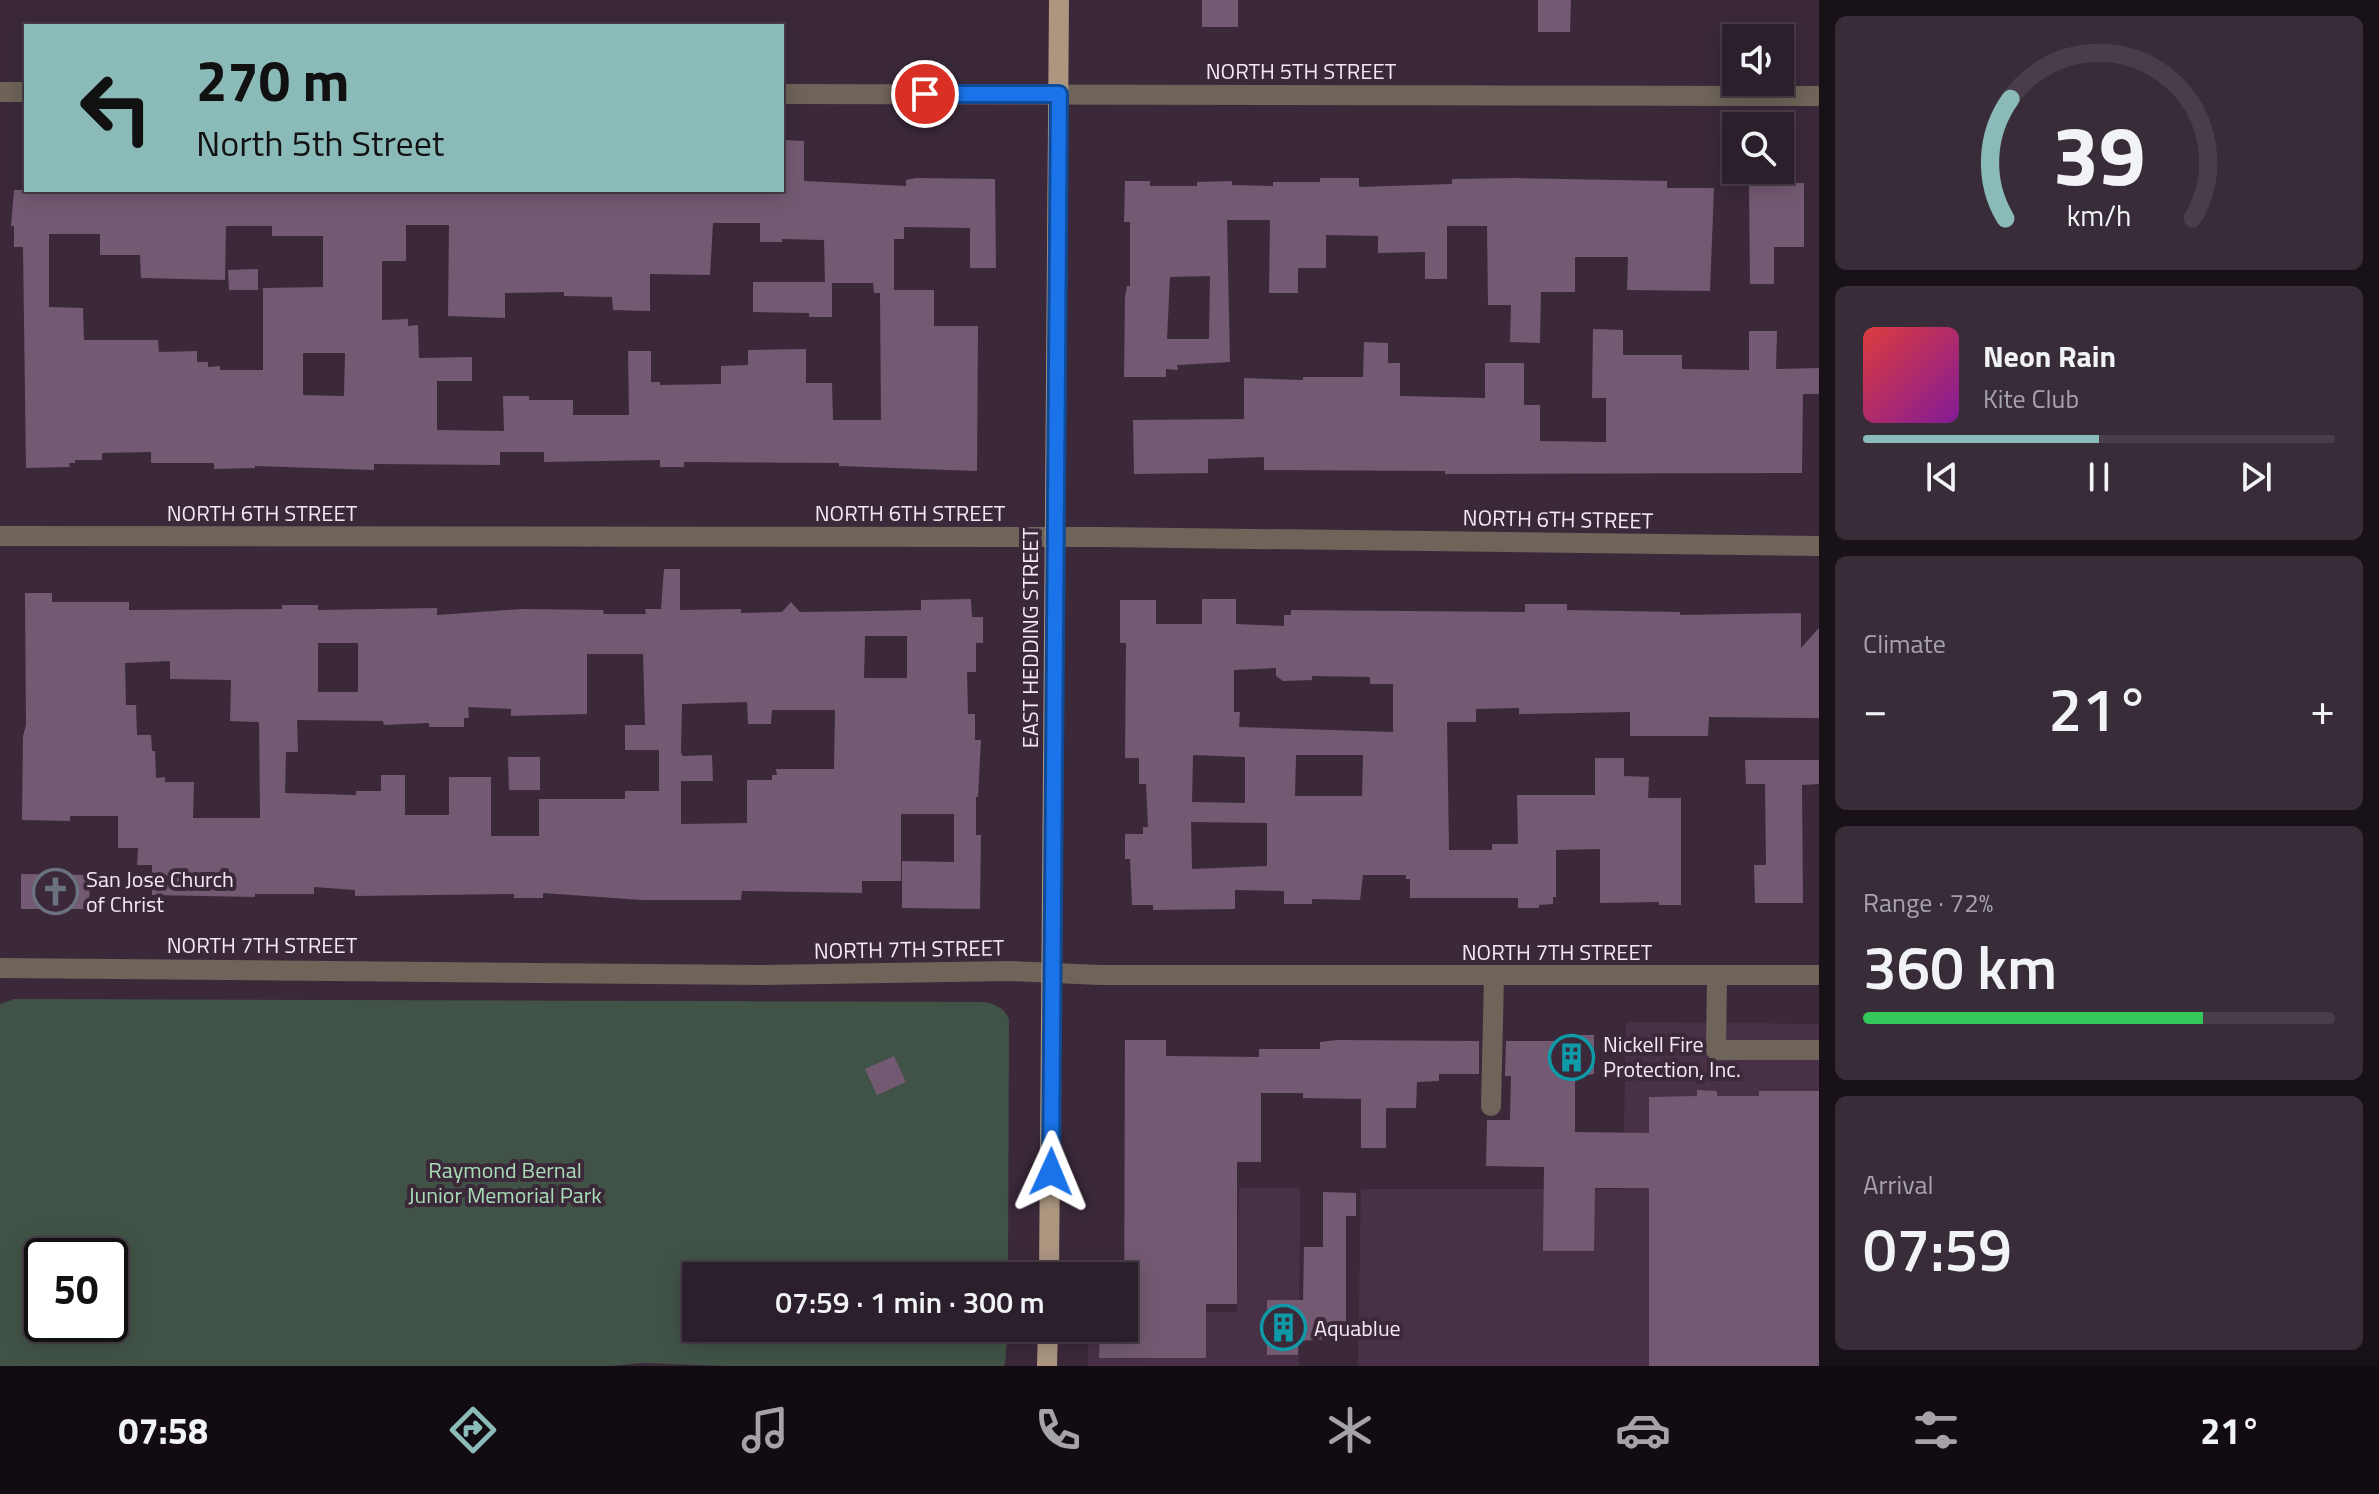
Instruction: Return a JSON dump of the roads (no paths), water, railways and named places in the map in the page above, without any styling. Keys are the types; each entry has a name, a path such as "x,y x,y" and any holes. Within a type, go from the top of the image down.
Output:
{"main road":[{"name":"EAST HEDDING STREET","path":"1049,1262 1059,0"},
{"path":"1047,1366 1048,1342"}],"street":[{"path":"0,92 24,92"},
{"name":"NORTH 5TH STREET","path":"784,94 1819,96"},
{"name":"NORTH 6TH STREET","path":"0,536 1055,537 1819,546"},
{"name":"NORTH 7TH STREET","path":"0,968 761,975 1010,971 1052,974 1819,975"},
{"path":"1717,975 1716,1050 1819,1050"},
{"path":"1491,1106 1494,976"}],"place":[{"name":"San Jose Church of Christ","path":"55,892"},
{"name":"Nickell Fire Protection, Inc.","path":"1572,1057"},
{"name":"Aquablue","path":"1283,1328"}],"park label":[{"name":"Raymond Bernal Junior Memorial Park","path":"505,1182"}]}
